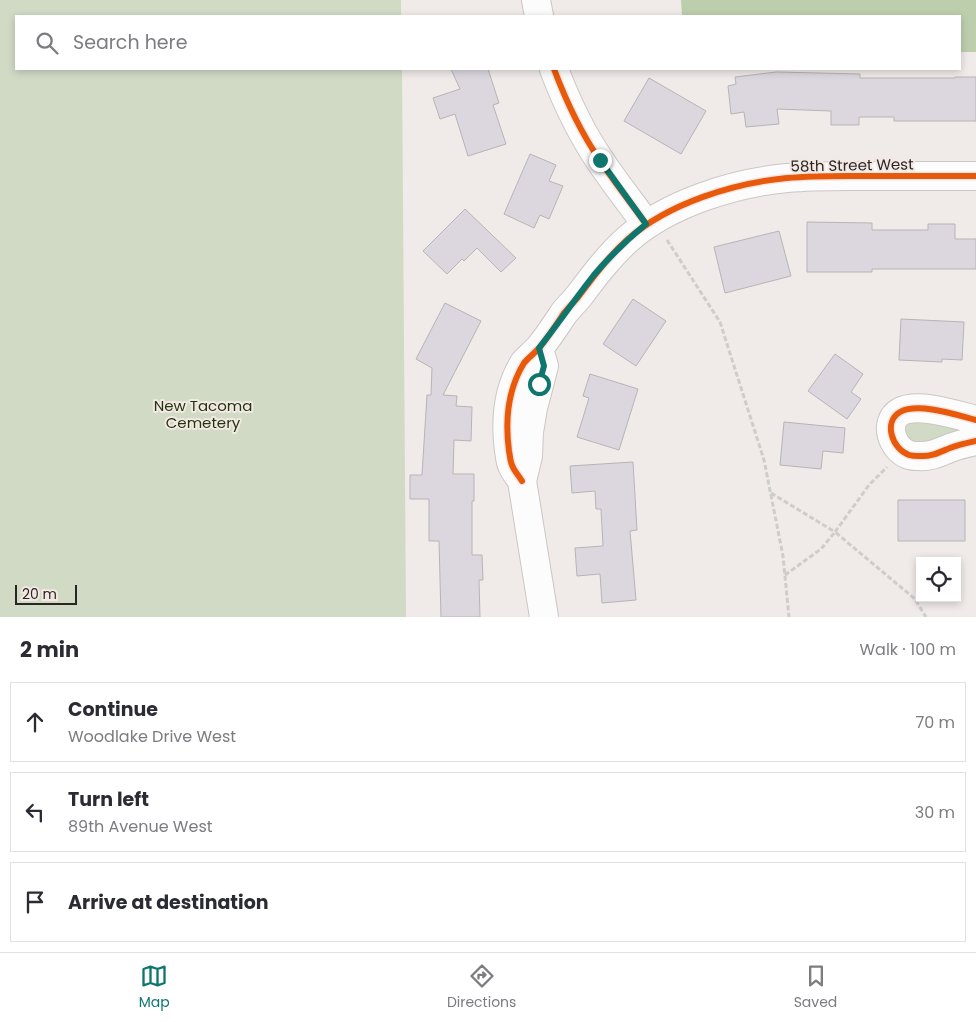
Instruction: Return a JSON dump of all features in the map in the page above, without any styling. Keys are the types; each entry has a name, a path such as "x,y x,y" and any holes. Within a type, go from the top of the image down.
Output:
{"street":[{"path":"536,0 539,15"},
{"path":"554,70 570,108 584,135 600,160 650,222"},
{"name":"58th Street West","path":"544,617 522,481 512,467 508,442 507,421 510,397 525,362 539,348 594,275 610,257 628,239 650,222 674,209 728,189 757,182 814,176 976,176"},
{"path":"976,420 930,409 910,409 900,412 893,419 890,428 893,440 908,455 937,454 950,448 976,441"}],"path":[{"path":"650,222 720,322 764,460 782,556 789,617"},
{"path":"785,575 821,549 869,485 904,452"},
{"path":"770,493 835,532 915,599 926,617"}],"green space":[{"name":"New Tacoma Cemetery","path":"0,0 401,0 401,15 15,15 15,70 402,70 406,617 0,617"},
{"path":"681,0 976,0 976,52 961,52 961,15 682,15"},
{"path":"917,420 976,426 934,444 913,444 907,440 906,427 911,422"}],"building":[{"path":"451,70 488,70 499,103 493,105 506,144 468,156 455,114 440,119 433,98 460,89"},
{"path":"776,72 860,74 860,78 976,77 976,121 894,121 894,117 859,117 859,125 831,125 831,111 777,109 779,124 746,127 744,112 731,114 728,86 736,84 735,77"},
{"path":"649,78 706,111 681,154 624,121"},
{"path":"530,154 556,165 549,181 563,186 549,219 540,215 534,228 504,214"},
{"path":"465,209 516,258 501,272 477,248 464,261 462,259 447,274 423,251"},
{"path":"807,222 872,223 872,230 928,230 928,224 955,224 955,239 976,239 976,269 872,269 872,272 807,272"},
{"path":"779,231 791,276 725,293 714,247"},
{"path":"633,299 666,321 636,366 603,344"},
{"path":"445,303 481,321 443,395 457,396 456,406 472,407 471,441 454,440 453,474 474,474 472,555 482,555 483,580 479,580 480,617 441,617 439,541 429,541 429,499 410,499 410,475 422,475 427,395 431,395 432,368 416,359"},
{"path":"901,319 964,322 962,360 942,359 942,362 899,360"},
{"path":"835,354 863,374 851,392 861,399 847,419 808,391"},
{"path":"590,374 638,389 619,450 577,437 589,398 583,396"},
{"path":"784,422 845,428 843,453 823,451 821,469 780,465"},
{"path":"633,462 637,530 630,531 636,600 602,603 600,574 577,576 575,548 603,546 601,509 596,509 595,491 572,493 570,466"},
{"path":"898,500 965,500 965,541 898,541"}],"cycle path":[{"path":"554,70 569,105 587,140 606,170 646,224"},
{"path":"522,481 511,462 507,428 514,383 524,363 540,347 564,313 608,259 644,226 682,205 703,197 724,190 767,181 822,176 976,176"},
{"path":"976,420 938,410 917,408 900,412 895,416 891,428 894,441 898,447 903,452 912,456 932,455 976,441"}],"route":[{"path":"539,384 544,366 539,348 594,275 628,239 646,224 600,160"}]}
